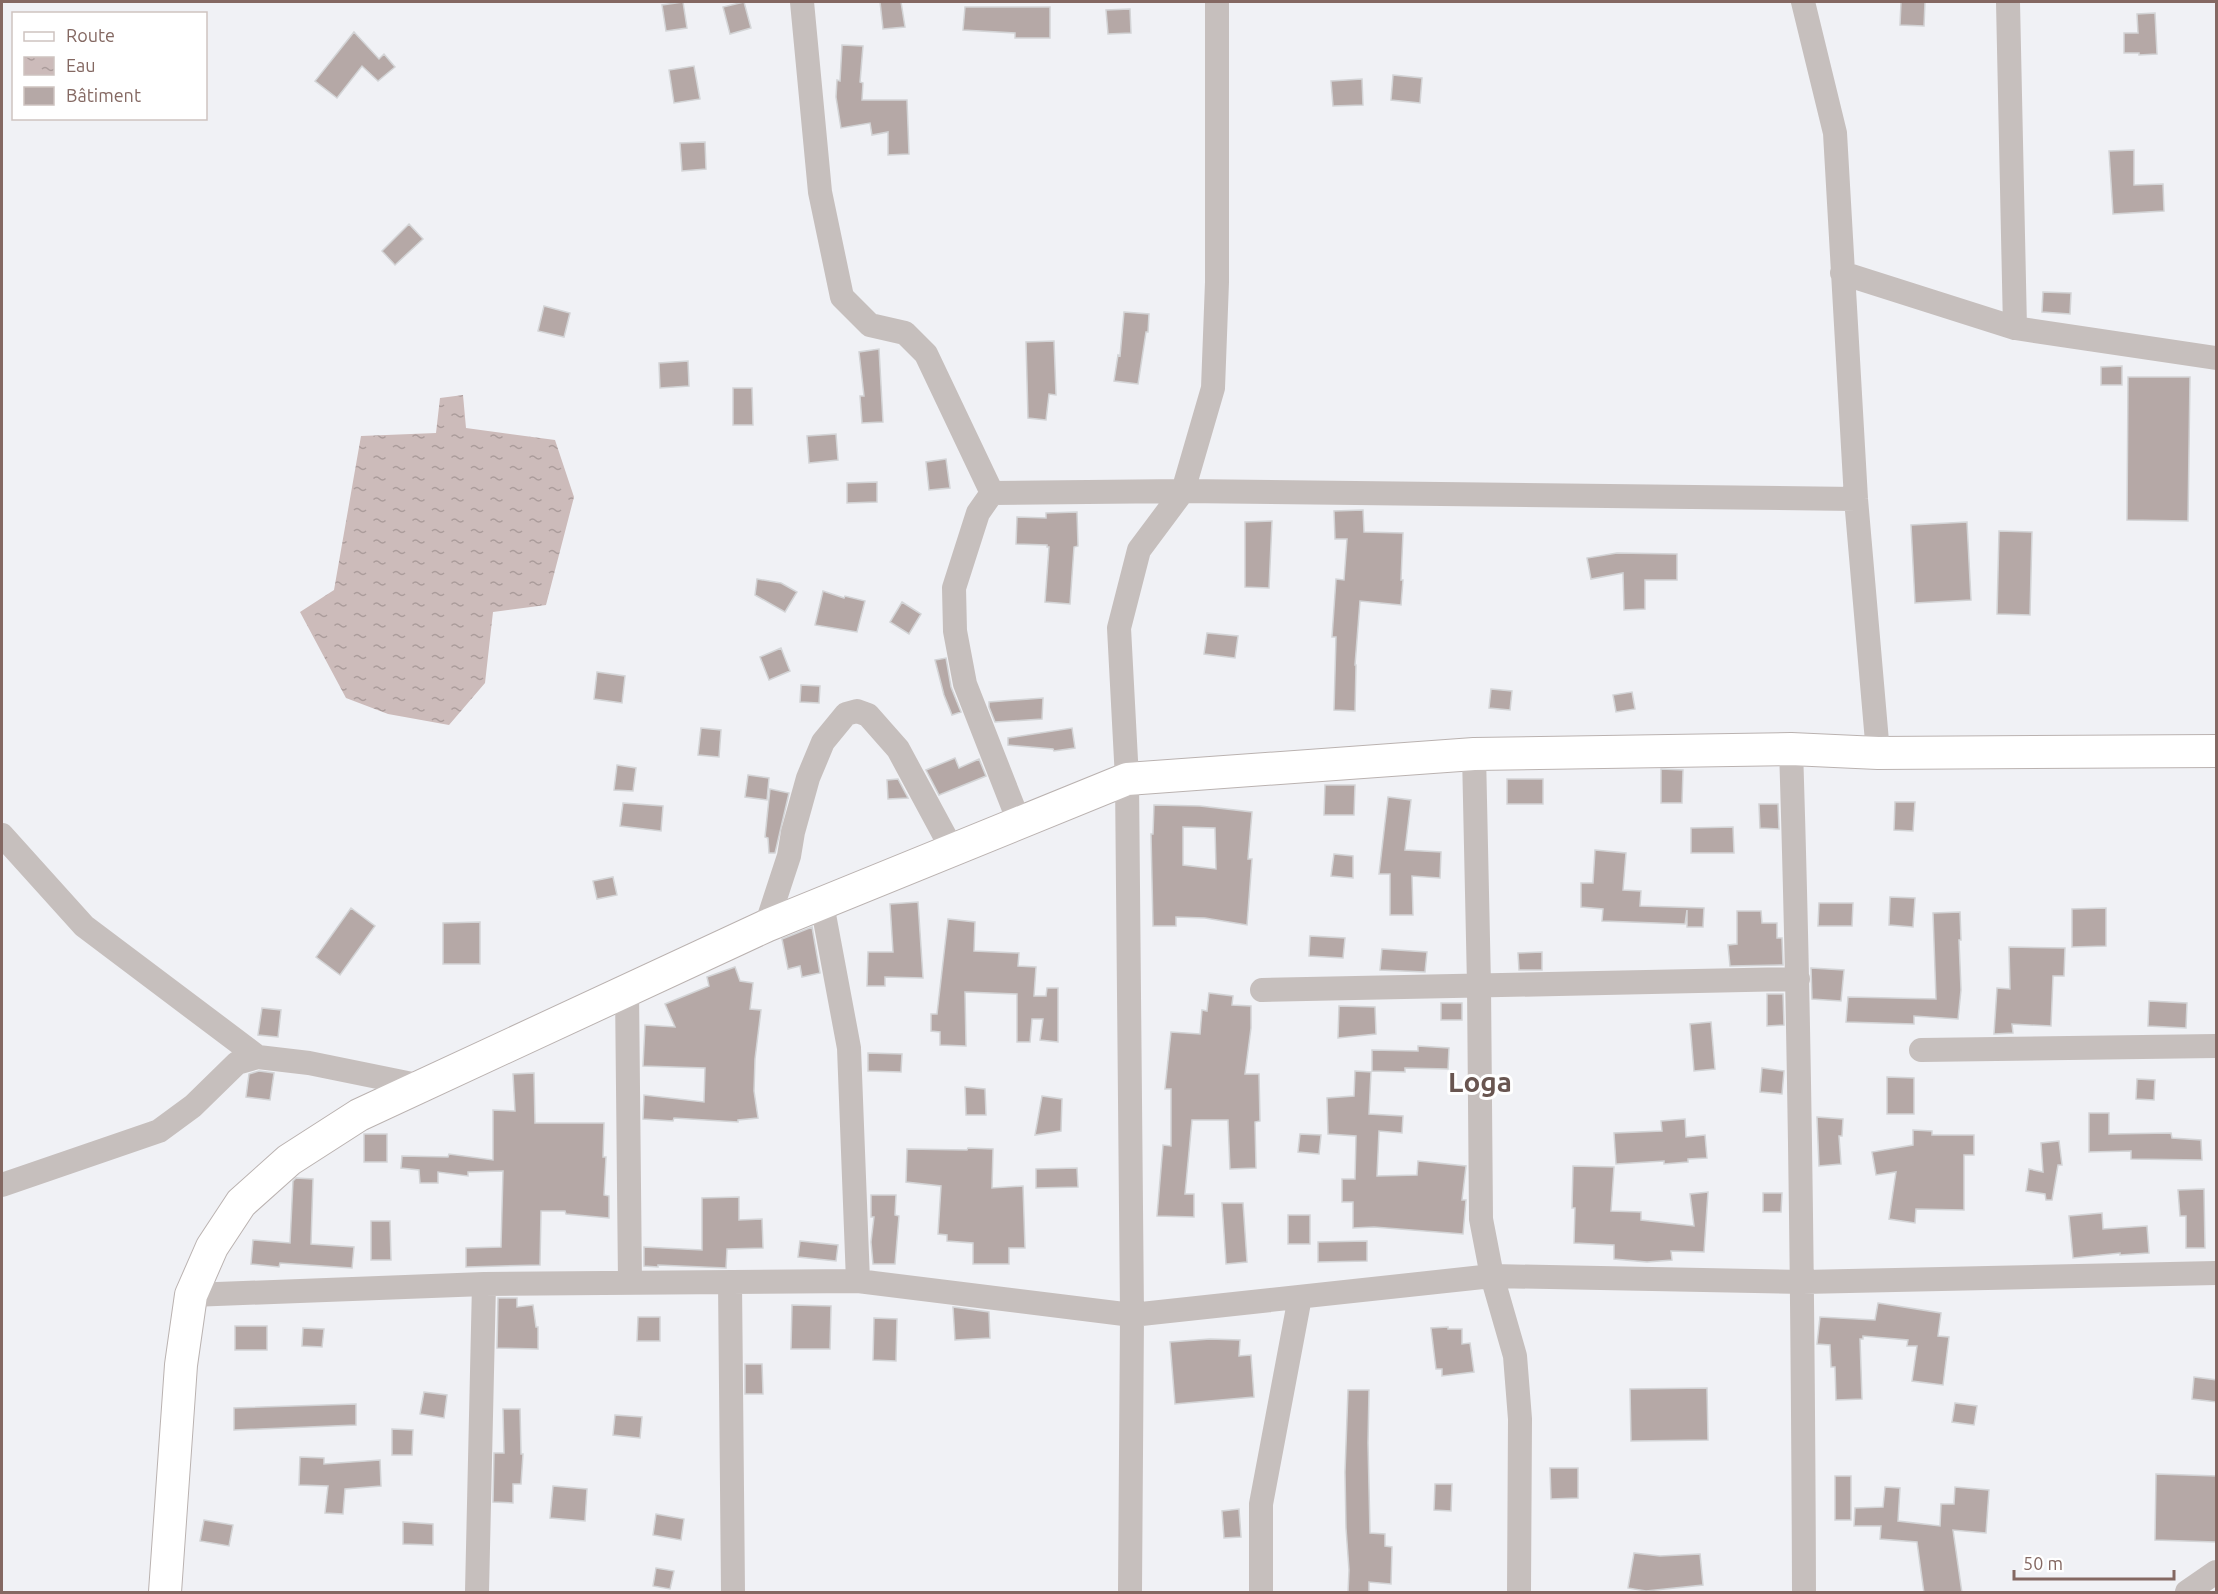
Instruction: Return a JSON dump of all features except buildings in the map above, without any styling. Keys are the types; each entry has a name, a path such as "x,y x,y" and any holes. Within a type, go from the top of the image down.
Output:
{"main road":[{"path":"165,1593 181,1365 190,1295 212,1246 241,1203 289,1160 359,1115 766,926 1019,822 1127,779 1474,754 1791,748 1878,753 2217,751"}],"street":[{"path":"802,2 820,192 842,297 870,325 905,333 926,354 992,493"},
{"path":"1130,1593 1132,1315 1127,779 1119,628 1139,550 1183,490 1214,388 1217,282 1217,2"},
{"path":"1803,2 1835,133 1856,498 1878,753"},
{"path":"2008,2 2015,328"},
{"path":"1842,273 2015,328 2217,358"},
{"path":"992,493 1183,490 1856,498"},
{"path":"992,493 978,513 954,588 955,631 965,684 1019,822"},
{"path":"766,926 789,856 808,778 824,742 846,714 857,711 868,715 898,749 953,851"},
{"path":"1791,748 1798,979 1803,1282 1804,1593"},
{"path":"1474,754 1481,1219 1492,1276 1515,1356 1520,1419 1519,1593"},
{"path":"2,835 84,926 258,1057"},
{"path":"822,904 849,1048 858,1281"},
{"path":"1262,990 1798,979"},
{"path":"627,990 630,1283"},
{"path":"1921,1050 2217,1046"},
{"path":"2,1185 159,1131 193,1106 237,1063 258,1057 309,1063 422,1086"},
{"path":"190,1295 484,1284 858,1281 1132,1315 1492,1276 1803,1282 2217,1273"},
{"path":"730,1282 733,1593"},
{"path":"477,1593 484,1284"},
{"path":"1261,1593 1261,1504 1300,1297"},
{"path":"2187,1593 2217,1572"}],"water":[{"path":"463,395 466,428 555,440 574,497 546,605 493,612 485,683 449,725 388,714 346,698 300,612 334,590 361,436 436,433 440,398"}],"district":[{"name":"Loga","path":"1480,1081"}]}
